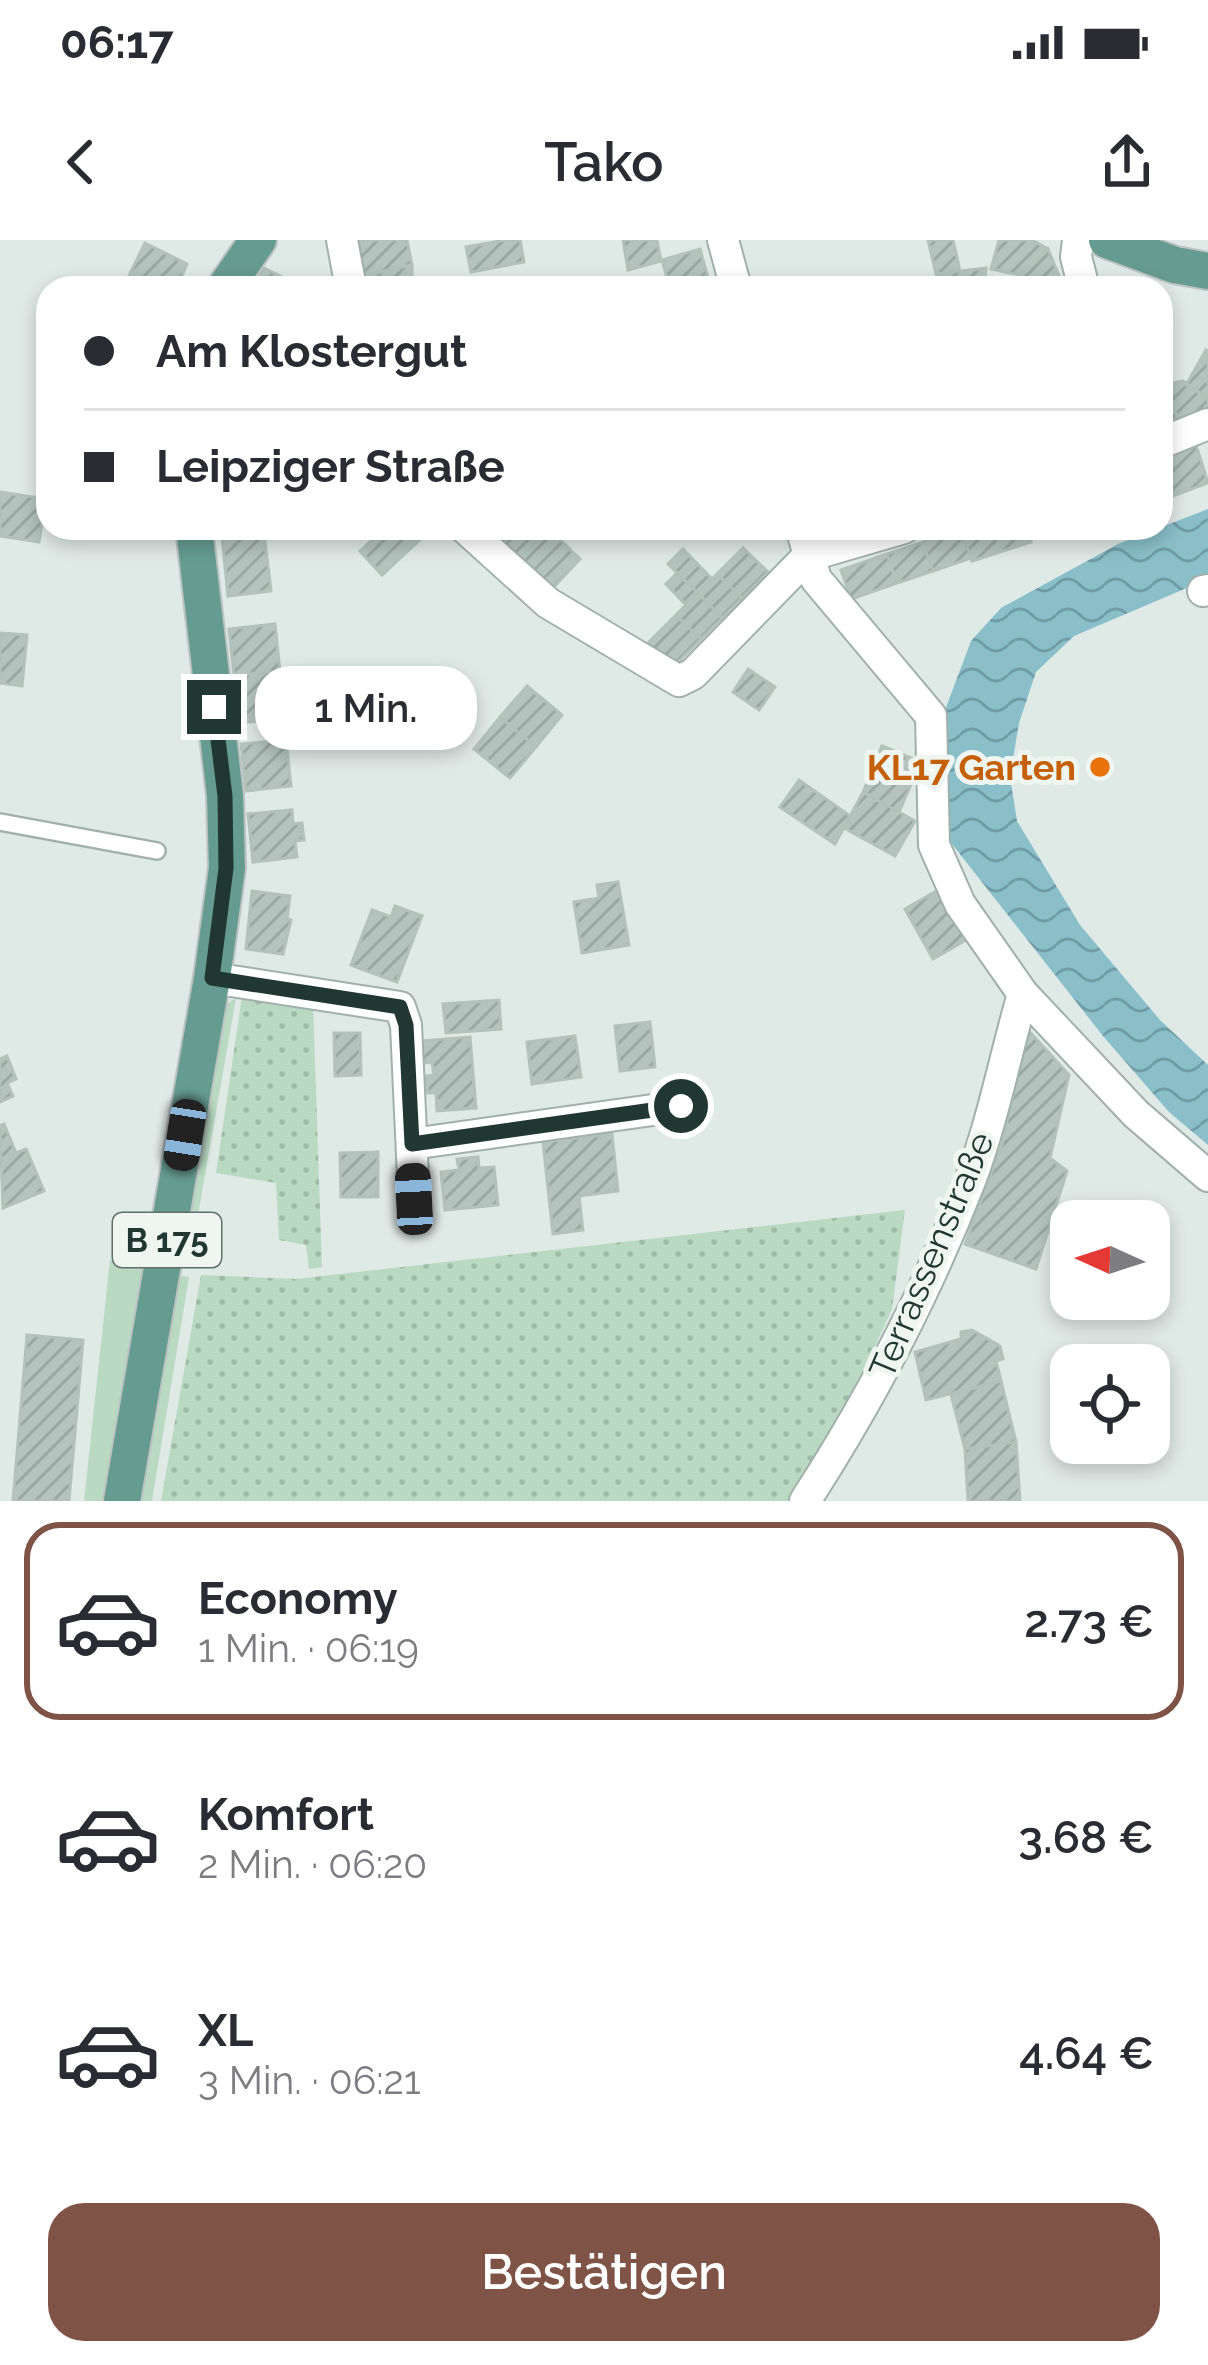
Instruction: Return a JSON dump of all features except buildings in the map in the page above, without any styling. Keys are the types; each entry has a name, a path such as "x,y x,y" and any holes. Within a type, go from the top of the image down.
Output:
{"main road":[{"path":"233,276 258,240"},
{"path":"1107,240 1192,268 1208,286"},
{"name":"B 175","path":"122,1501 212,978 226,868 225,796 195,540"}],"street":[{"path":"342,240 349,276"},
{"path":"723,240 733,276"},
{"path":"1078,240 1081,276"},
{"path":"1173,438 1208,424"},
{"path":"478,540 548,603 679,681 693,674 804,542"},
{"path":"804,542 816,578 931,716 934,845 961,904 1023,994 1136,1114 1208,1176"},
{"path":"212,978 400,1007 406,1025 414,1199"},
{"name":"Terrassenstraße","path":"805,1501 908,1325 976,1163 1023,994"},
{"path":"412,1144 681,1106"}],"lane":[{"path":"0,822 157,851"}],"green space":[{"path":"242,996 313,1004 322,1267 309,1269 306,1245 279,1240 276,1183 216,1173"},
{"path":"236,998 192,1249 187,1254 180,1251 220,1009"},
{"path":"905,1210 892,1309 841,1421 789,1501 161,1501 201,1275 296,1279"},
{"path":"110,1260 147,1264 109,1501 84,1501"},
{"path":"175,1275 189,1277 152,1501 138,1501"}],"water":[{"path":"1208,509 1208,579 1074,636 1036,672 1019,723 1010,777 1017,821 1080,925 1160,1020 1208,1065 1208,1145 1169,1112 1103,1036 948,839 943,759 945,710 971,641 1001,608 1118,544 1173,540 1173,523"}],"place":[{"name":"KL17 Garten","path":"1100,767"}],"route":[{"path":"214,707 225,796 226,868 212,978 400,1007 406,1025 412,1144 681,1106"}]}
